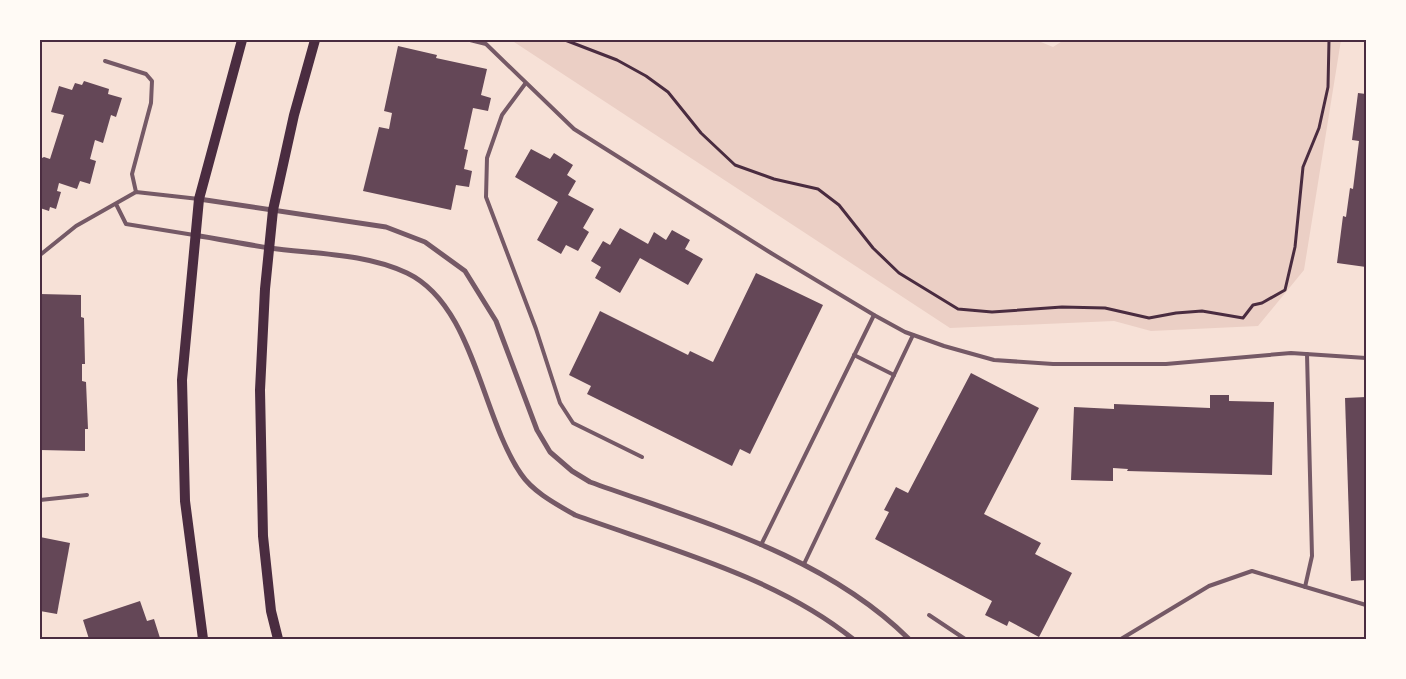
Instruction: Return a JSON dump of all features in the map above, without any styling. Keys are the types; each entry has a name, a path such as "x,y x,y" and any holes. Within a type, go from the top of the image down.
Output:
{"main road":[{"path":"203,639 185,501 182,380 194,235 199,199 242,40"},
{"path":"278,639 271,611 263,536 260,390 265,289 273,210 294,115 316,40"}],"street":[{"path":"199,199 386,227 426,242 464,271 496,321 537,430 550,452 572,472 590,482 761,545 804,564 852,592 909,639"},
{"path":"194,235 270,248 377,262 408,274 437,296 463,337 504,446 522,476 550,501 575,515 775,590 832,622 853,639"}],"lane":[{"path":"470,40 486,44 574,128 770,253 874,315 913,335 994,360 1053,364 1166,364 1291,354 1366,358"},
{"path":"105,61 146,74 152,82 151,103 132,174 136,192"},
{"path":"526,84 502,115 487,158 486,198 536,329 560,403 573,423 642,457"},
{"path":"40,255 76,226 136,192 199,199"},
{"path":"116,204 126,224 194,235"},
{"path":"761,545 874,315"},
{"path":"804,564 913,335"},
{"path":"854,354 894,376"},
{"path":"1305,587 1312,556 1307,354"},
{"path":"40,500 87,495"},
{"path":"1121,639 1209,586 1252,571 1366,605"},
{"path":"929,616 965,639"}],"path":[{"path":"565,40 617,60 646,76 668,92 701,133 735,165 774,179 818,189 839,204 873,248 899,273 958,309 992,312 1062,307 1105,308 1149,318 1202,311 1243,318 1253,305 1262,303 1285,290 1295,247 1303,167 1319,128 1328,87 1329,40"}],"shaded area":[{"path":"511,40 1036,40 1053,47 1064,40 1341,40 1304,270 1258,326 1151,331 1114,321 950,328"}],"building":[{"path":"398,46 437,55 436,58 487,69 481,95 491,98 488,111 473,108 464,149 468,150 464,169 472,171 469,187 456,185 451,210 363,191 379,127 389,129 392,113 384,111"},
{"path":"84,81 109,89 108,94 122,98 116,117 111,115 103,143 95,140 90,159 96,161 90,184 80,181 77,189 59,183 57,191 61,192 56,209 50,207 49,211 40,208 40,159 44,157 50,159 64,115 51,112 59,86 72,90 75,83 82,85"},
{"path":"1358,93 1366,94 1366,267 1337,263 1343,216 1346,217 1350,188 1353,189 1359,141 1352,140"},
{"path":"531,149 550,159 554,153 573,165 567,175 576,181 568,195 594,209 583,228 589,232 578,251 566,245 561,254 537,240 558,202 515,177"},
{"path":"620,228 648,244 654,232 666,240 672,230 690,240 685,249 703,259 688,285 640,258 620,293 595,278 601,267 591,261 603,241 610,245"},
{"path":"756,273 823,305 750,454 740,449 732,466 587,394 591,386 569,375 600,311 688,355 690,351 713,362"},
{"path":"40,294 81,295 81,317 84,318 85,364 82,364 82,381 86,382 88,429 85,429 85,451 40,450"},
{"path":"971,373 1039,408 984,514 1041,543 1035,554 1072,573 1039,637 1009,621 1007,626 985,615 992,601 875,539 889,512 884,510 896,487 908,493"},
{"path":"1210,395 1229,395 1229,401 1274,402 1272,475 1127,471 1128,469 1113,468 1113,481 1071,480 1074,407 1114,409 1114,404 1210,408"},
{"path":"1366,397 1366,580 1351,581 1345,398"},
{"path":"40,537 70,543 57,614 40,611"},
{"path":"140,601 147,621 154,619 160,638 89,639 83,620"}]}
